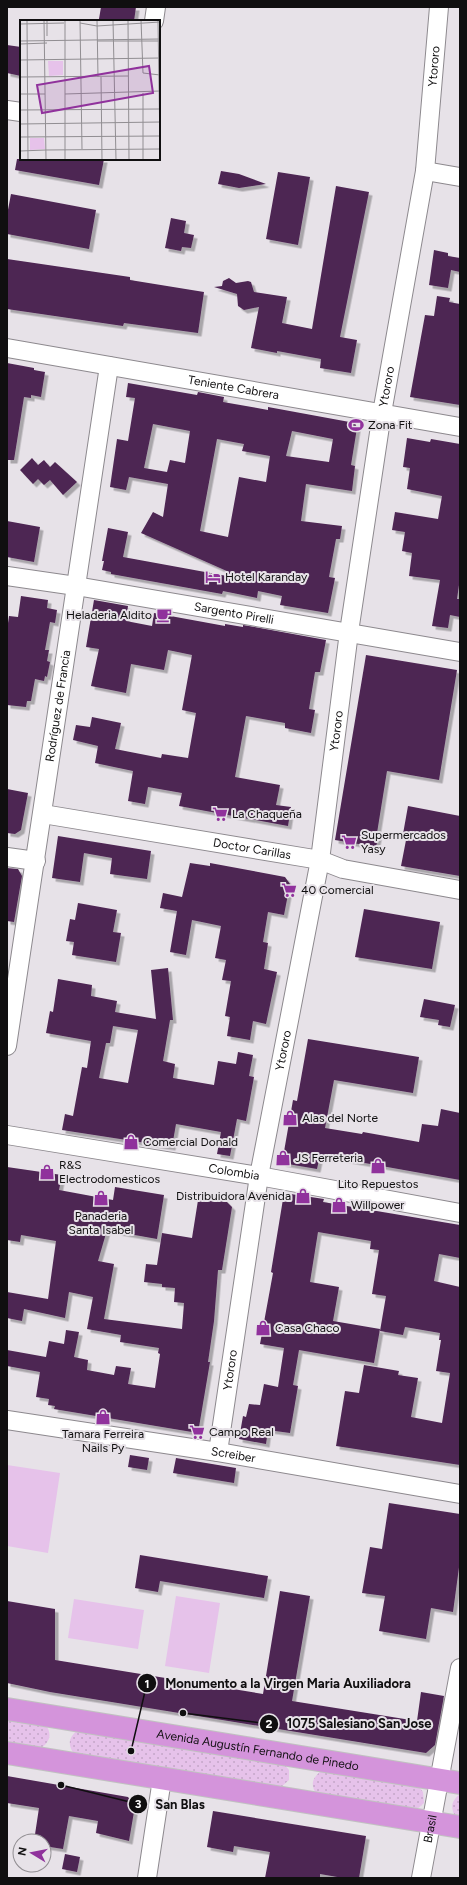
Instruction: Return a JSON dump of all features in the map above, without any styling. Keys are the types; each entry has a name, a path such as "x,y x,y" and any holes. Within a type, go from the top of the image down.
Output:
{"highway":[{"name":"Avenida Augustín Fernando de Pinedo","path":"7,1709 460,1783"},
{"path":"7,1753 460,1827"}],"street":[{"path":"154,20 156,7"},
{"name":"Ytororo","path":"218,1452 259,1176 320,860 349,632 382,413 425,171 439,7"},
{"path":"7,110 20,112"},
{"path":"425,171 460,177"},
{"name":"Teniente Cabrera","path":"7,348 460,427"},
{"name":"Rodríguez de Francia","path":"7,1046 36,861 109,366"},
{"name":"Sargento Pirelli","path":"7,576 76,586 460,652"},
{"name":"Doctor Carillas","path":"43,814 320,860 343,869 460,890"},
{"path":"7,857 36,861"},
{"name":"Colombia","path":"7,1135 259,1176 460,1213"},
{"name":"Screiber","path":"7,1420 218,1452 460,1494"},
{"name":"Brasil","path":"421,1878 460,1668"},
{"path":"147,1878 162,1779"}],"shaded area":[{"path":"7,1465 60,1473 48,1553 7,1546"},
{"path":"176,1596 220,1603 209,1673 165,1666"},
{"path":"74,1599 144,1610 138,1649 68,1638"},
{"path":"7,1717 45,1724 49,1731 49,1740 41,1748 7,1742"},
{"path":"78,1730 284,1764 289,1770 289,1780 280,1788 74,1754 70,1747 70,1741"},
{"path":"321,1771 419,1787 423,1792 424,1803 415,1811 317,1795 313,1788 313,1782"},
{"path":"460,1794 460,1818 456,1818 452,1805"}],"building":[{"path":"101,7 136,7 134,20 99,19"},
{"path":"7,45 20,47 20,76 7,73"},
{"path":"17,159 104,160 99,185 15,170"},
{"path":"221,171 239,174 266,184 239,188 218,184"},
{"path":"278,172 310,177 298,245 266,239"},
{"path":"336,186 369,192 340,337 357,340 351,373 320,368 321,359 251,348 259,307 244,310 238,306 237,294 214,287 222,286 223,281 229,278 236,283 251,282 254,292 287,297 282,323 312,329"},
{"path":"11,194 96,210 89,249 7,234 7,215"},
{"path":"171,218 186,221 184,233 194,235 191,248 182,247 181,251 165,248"},
{"path":"434,250 448,253 448,256 460,258 460,272 451,270 448,288 429,285"},
{"path":"7,259 130,277 130,280 204,292 198,333 124,323 123,326 7,309"},
{"path":"437,296 450,298 449,302 460,304 460,405 410,397 425,315 434,316"},
{"path":"7,363 34,368 34,370 45,372 41,397 31,395 31,398 24,397 14,460 7,460"},
{"path":"128,383 197,395 198,392 224,397 223,402 268,410 268,407 355,423 357,428 351,465 355,466 352,491 306,484 301,521 342,526 340,539 336,539 329,577 335,578 328,613 280,605 282,596 258,591 257,598 223,591 222,594 111,574 111,572 102,570 104,561 102,561 108,528 128,532 123,557 227,576 229,572 141,533 153,512 163,517 168,484 129,477 126,490 110,487 117,439 128,441 135,398 126,397","holes":["153,424 190,431 185,463 170,460 167,472 144,468","292,431 333,439 329,462 286,456","217,439 244,444 242,451 270,456 266,482 239,477 228,537 200,531"]},
{"path":"407,438 430,442 431,439 460,444 460,578 457,599 460,599 460,617 450,615 448,628 432,626 440,580 409,576 412,553 402,551 405,532 392,530 395,512 438,519 442,496 407,489 410,468 403,467"},
{"path":"32,458 38,465 44,460 50,467 55,462 77,482 63,495 50,480 44,485 38,479 33,484 20,470"},
{"path":"7,521 40,527 34,562 7,557"},
{"path":"21,596 48,600 47,608 57,610 55,623 50,622 45,650 49,650 47,661 50,662 47,677 45,676 44,681 35,679 31,701 27,701 26,707 7,705 7,630 9,616 18,617"},
{"path":"94,600 128,606 126,621 152,626 154,613 225,626 225,624 243,627 243,625 326,640 320,672 315,672 309,709 315,710 311,733 285,728 285,723 246,716 235,777 280,785 276,805 291,807 288,826 179,806 182,793 148,787 145,804 128,801 133,771 95,763 98,746 73,740 76,725 90,727 92,717 121,723 115,749 161,758 162,754 188,758 196,713 182,710 192,655 168,650 164,670 131,664 126,693 91,686 99,649 86,647"},
{"path":"366,655 457,670 439,780 387,771 376,847 335,840"},
{"path":"7,789 28,793 21,830 15,834 7,833"},
{"path":"408,806 460,816 460,876 401,866 407,835 403,834"},
{"path":"58,836 151,851 147,879 110,874 112,858 84,853 80,882 52,878"},
{"path":"190,863 210,866 210,863 285,877 290,884 284,915 268,912 263,942 268,943 264,969 277,972 266,1024 253,1021 250,1040 227,1036 230,1017 225,1016 231,981 222,980 226,960 215,958 221,926 192,920 186,955 170,952 177,911 160,908 163,893 182,897"},
{"path":"7,868 18,869 22,876 14,922 7,921"},
{"path":"78,903 117,910 113,932 121,933 116,962 72,955 74,942 66,941 70,919 75,920"},
{"path":"364,909 440,922 432,969 355,957"},
{"path":"168,968 173,1020 170,1020 163,1061 175,1064 173,1078 214,1085 218,1061 236,1064 238,1052 253,1055 249,1076 254,1077 246,1121 237,1119 230,1156 217,1154 221,1132 176,1124 172,1147 62,1130 65,1114 73,1116 82,1067 87,1068 91,1041 46,1033 50,1011 53,1012 58,979 92,985 91,996 117,1001 115,1012 156,1019 151,970","holes":["113,1026 138,1030 128,1083 99,1078 106,1043 110,1043"]},
{"path":"424,999 455,1005 450,1027 438,1025 439,1020 420,1017"},
{"path":"308,1039 419,1057 413,1093 334,1080 325,1128 362,1134 363,1132 419,1142 422,1124 438,1126 441,1109 460,1113 460,1180 320,1155 317,1169 282,1163 293,1100 297,1101"},
{"path":"7,1167 62,1175 59,1190 113,1200 115,1187 164,1195 157,1239 107,1230 98,1261 114,1264 104,1319 182,1329 184,1303 174,1302 175,1288 162,1287 162,1284 144,1282 146,1264 157,1265 162,1233 192,1238 199,1194 223,1198 232,1207 222,1270 218,1270 214,1321 208,1362 210,1362 198,1433 54,1409 55,1406 48,1405 49,1399 36,1397 40,1372 7,1366 7,1350 46,1357 49,1341 64,1344 66,1330 79,1332 74,1357 88,1360 87,1370 114,1375 116,1366 131,1368 128,1384 155,1388 160,1354 158,1353 159,1348 120,1342 121,1335 87,1329 93,1297 69,1292 65,1318 24,1309 22,1321 7,1318 7,1292 48,1299 56,1241 21,1235 20,1242 7,1240"},
{"path":"284,1193 324,1199 323,1202 460,1225 460,1258 439,1254 434,1281 460,1287 460,1465 336,1446 345,1391 359,1393 364,1365 399,1371 398,1375 418,1378 411,1417 442,1423 450,1373 436,1371 441,1340 439,1340 440,1333 405,1327 403,1335 380,1331 386,1296 372,1294 379,1250 370,1249 371,1241 318,1232 310,1282 339,1287 333,1321 380,1329 374,1363 299,1350 293,1385 298,1386 290,1433 268,1430 266,1444 239,1439 243,1416 246,1417 249,1404 260,1405 264,1384 278,1387 284,1348 260,1344 273,1273 271,1272"},
{"path":"130,1455 149,1458 147,1470 128,1467"},
{"path":"176,1458 236,1468 234,1483 173,1473"},
{"path":"389,1503 460,1514 460,1560 453,1612 431,1608 426,1639 379,1631 385,1596 362,1593 370,1547 382,1549"},
{"path":"140,1555 268,1576 264,1598 160,1581 158,1592 135,1588"},
{"path":"280,1591 310,1596 292,1701 417,1721 421,1692 444,1696 435,1745 426,1753 50,1692 7,1683 7,1601 55,1609 55,1660 263,1694"},
{"path":"7,1776 128,1797 135,1806 129,1841 96,1833 98,1821 69,1816 63,1849 52,1847 52,1833 35,1833 39,1808 7,1803"},
{"path":"213,1811 366,1836 359,1878 343,1878 320,1874 320,1878 265,1878 270,1852 234,1846 233,1852 207,1847"},
{"path":"65,1854 80,1857 77,1872 62,1869"}],"place":[{"name":"Zona Fit","path":"356,425"},
{"name":"Hotel Karanday","path":"213,577"},
{"name":"Heladeria Aldito","path":"164,615"},
{"name":"La Chaqueña","path":"220,814"},
{"name":"Supermercados Yasy","path":"349,842"},
{"name":"40 Comercial","path":"289,890"},
{"name":"Alas del Norte","path":"290,1118"},
{"name":"Comercial Donald","path":"131,1142"},
{"name":"JS Ferreteria","path":"283,1158"},
{"name":"Lito Repuestos","path":"378,1166"},
{"name":"R&S Electrodomesticos","path":"47,1172"},
{"name":"Distribuidora Avenida","path":"303,1196"},
{"name":"Panaderia Santa Isabel","path":"101,1198"},
{"name":"Willpower","path":"339,1205"},
{"name":"Casa Chaco","path":"263,1328"},
{"name":"Tamara Ferreira Nails Py","path":"103,1417"},
{"name":"Campo Real","path":"197,1432"},
{"name":"1075 Salesiano San Jose","path":"183,1713"},
{"name":"Monumento a la Virgen Maria Auxiliadora","path":"131,1751"},
{"name":"San Blas","path":"61,1785"}]}
